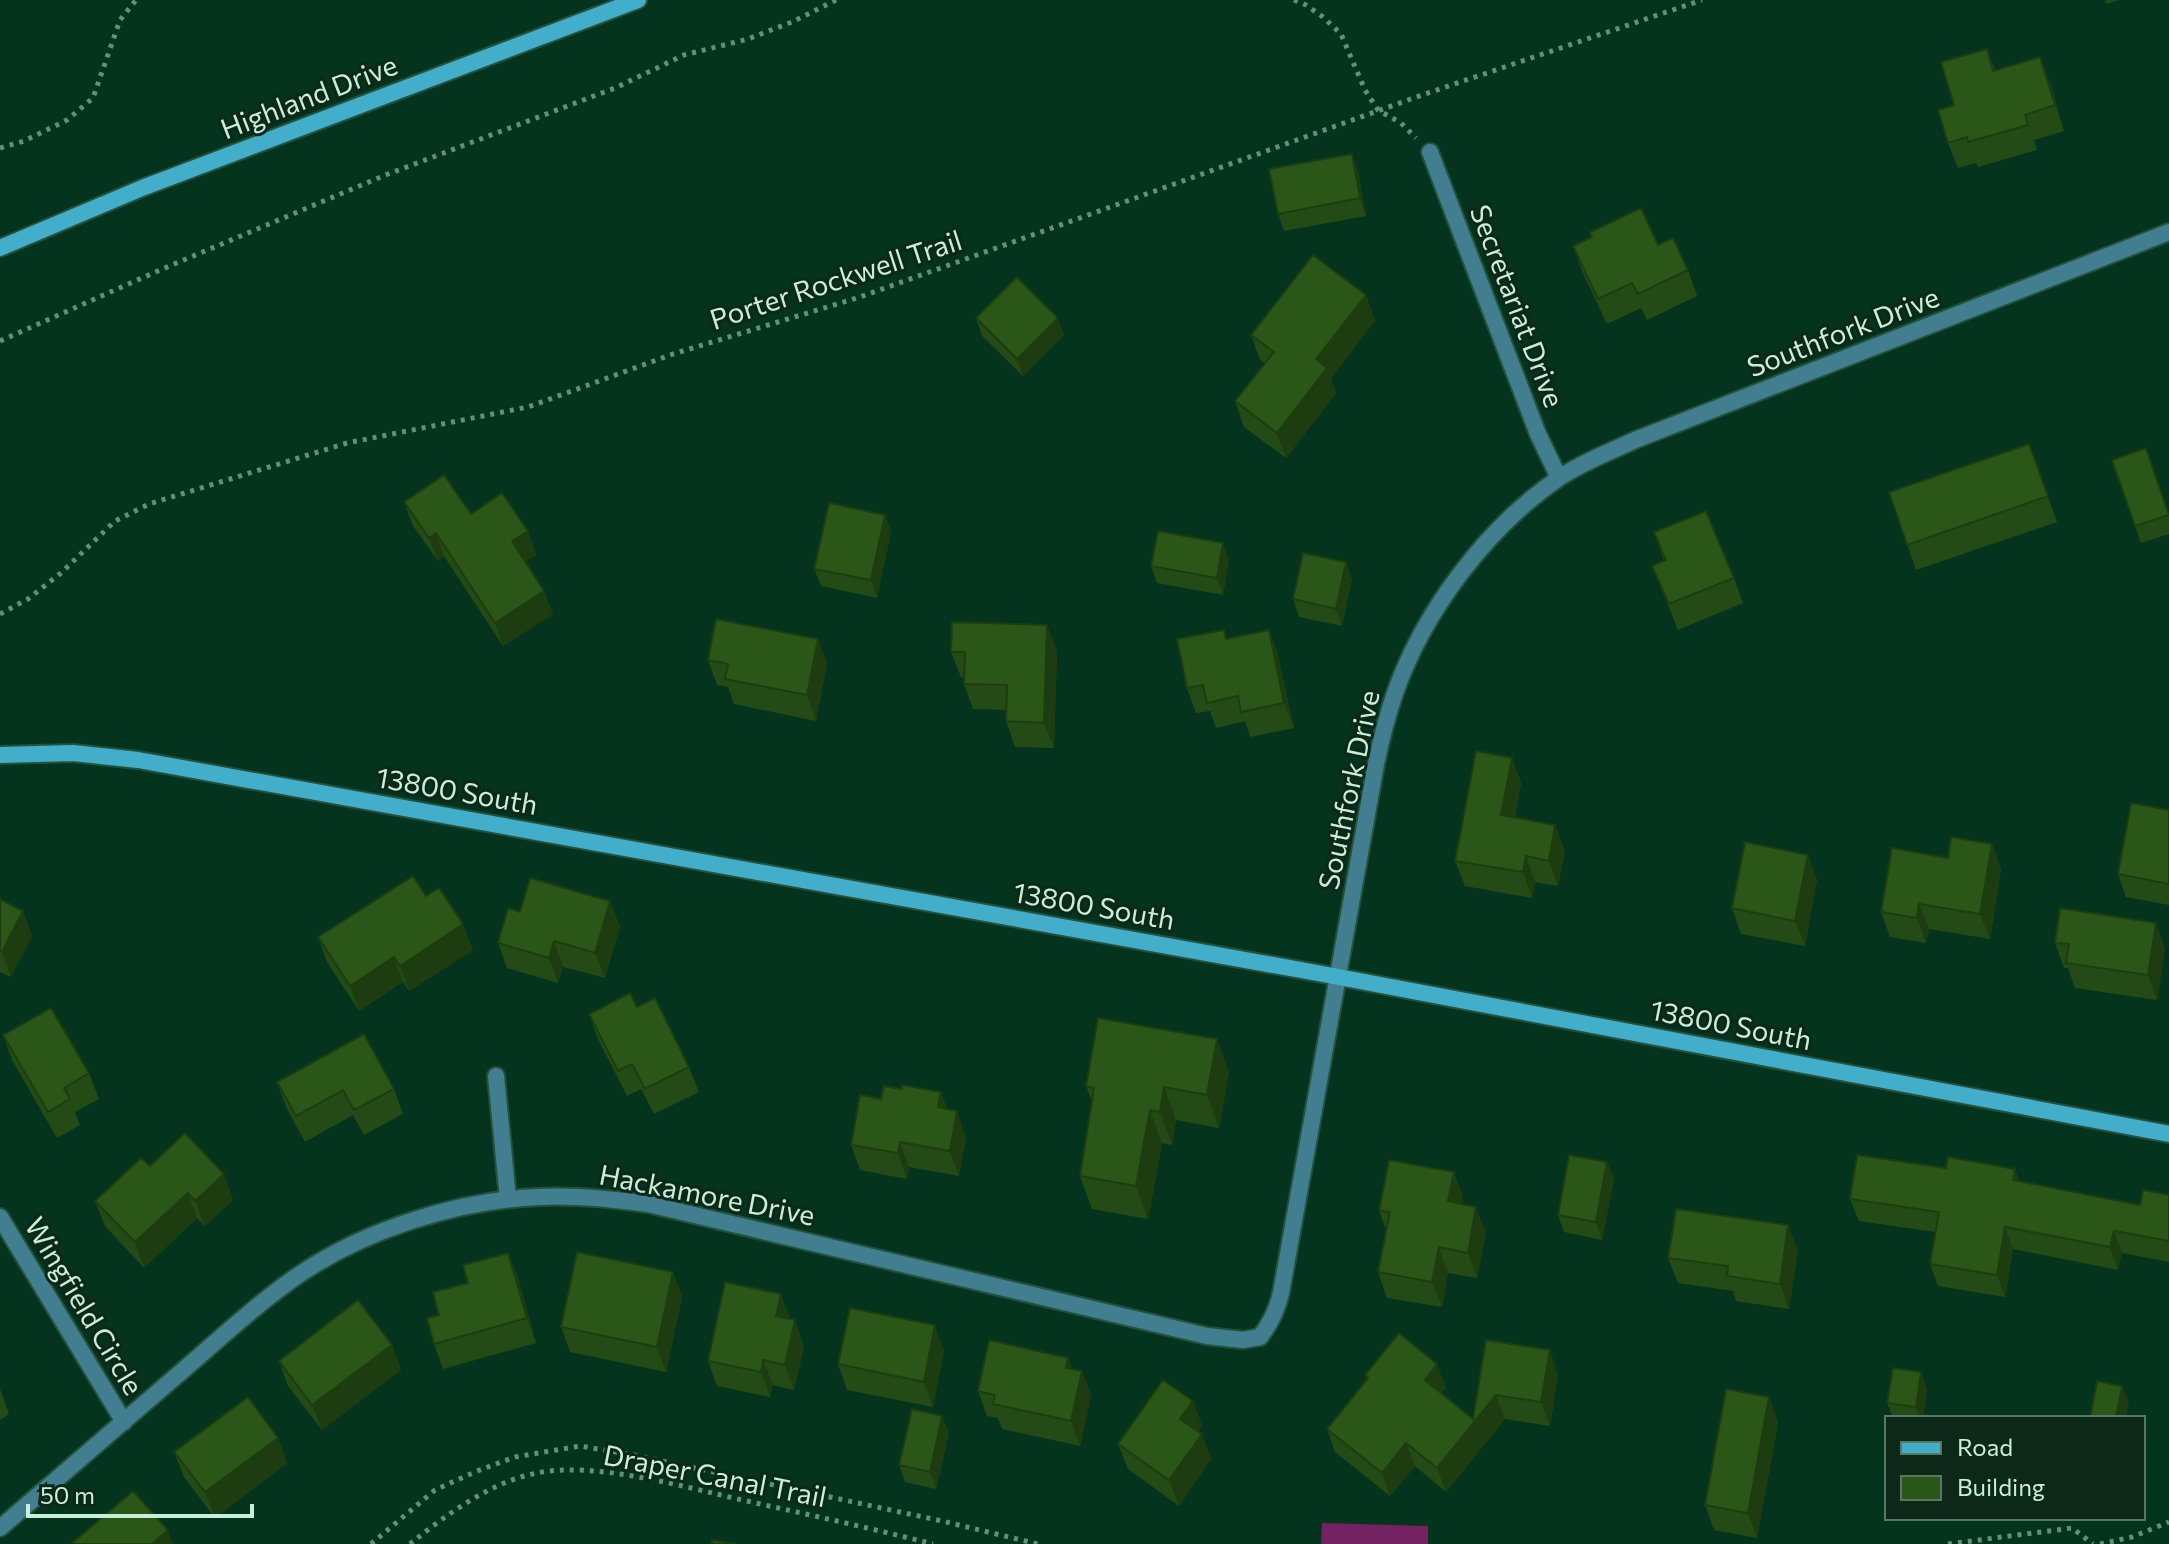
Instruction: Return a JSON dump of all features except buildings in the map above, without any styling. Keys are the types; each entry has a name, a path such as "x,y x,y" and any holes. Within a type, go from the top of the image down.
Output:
{"main road":[{"name":"Highland Drive","path":"0,248 142,188 638,0"},
{"name":"13800 South","path":"4,755 73,753 138,760 1337,977 2169,1134"}],"street":[{"name":"Secretariat Drive","path":"1430,152 1538,434 1559,478"},
{"name":"Southfork Drive","path":"1260,1337 1277,1310 1281,1293 1376,764 1396,692 1410,657 1447,592 1470,562 1522,508 1559,478 1596,457 2169,232"},
{"path":"496,1076 508,1199"},
{"name":"Hackamore Drive","path":"0,1528 259,1306 301,1274 361,1240 395,1227 508,1199 567,1196 648,1204 1207,1336 1243,1340 1260,1337"},
{"name":"Wingfield Circle","path":"0,1217 124,1422"}],"path":[{"path":"0,148 24,141 67,120 93,98 120,20 136,0"},
{"path":"0,341 383,176 615,88 684,55 748,39 792,22 836,0"},
{"path":"1294,0 1323,17 1341,34 1365,90 1378,110 1401,123 1430,152"},
{"name":"Porter Rockwell Trail","path":"0,614 28,599 50,582 115,521 149,504 347,443 528,407 673,354 860,297 1378,110 1702,0"},
{"path":"371,1544 435,1490 515,1457 580,1446 648,1458 1038,1544"},
{"name":"Draper Canal Trail","path":"410,1544 448,1514 483,1494 536,1473 564,1470 661,1482 933,1544"},
{"path":"2100,1544 2132,1537 2169,1522"},
{"path":"1948,1544 2072,1528 2093,1544"}],"shaded area":[{"path":"1322,1523 1428,1526 1428,1544 1321,1544"}]}
